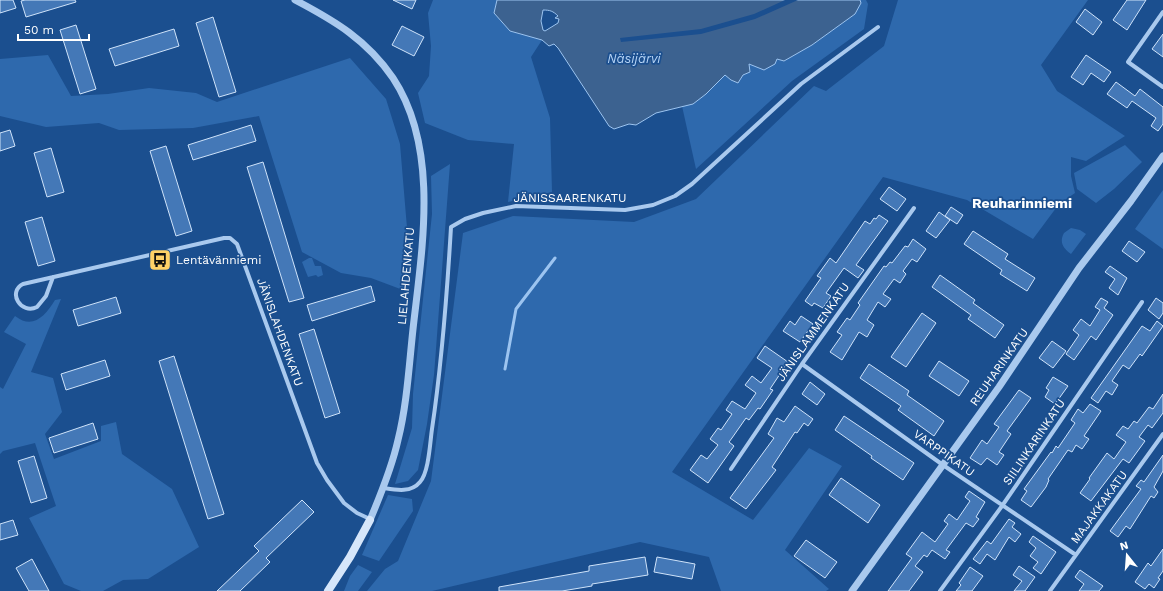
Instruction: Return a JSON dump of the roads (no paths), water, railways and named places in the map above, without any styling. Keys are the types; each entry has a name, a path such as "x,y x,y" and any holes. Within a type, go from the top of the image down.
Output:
{"main road":[{"name":"LIELAHDENKATU","path":"328,591 370,520"}],"street":[{"name":"LIELAHDENKATU","path":"295,0 351,32 366,45 393,79 403,98 410,115 418,144 423,179 424,213 419,276 404,408 398,440 384,488 370,520"},
{"path":"1163,12 1128,62 1163,87"},
{"name":"JÄNISSAARENKATU","path":"384,488 396,490 411,488 421,482 424,476 440,377 451,227 465,219 483,212 516,206 625,210 653,205 675,196 692,184 801,84 878,27"},
{"name":"REUHARINKATU","path":"852,591 999,386 1079,268 1131,201 1163,156"},
{"name":"JÄNISLAMMENKATU","path":"731,469 802,364 914,208"},
{"name":"JÄNISLAHDENKATU","path":"53,277 46,296 37,307 28,309 20,306 16,295 20,285 53,277 224,238 234,240 237,244 321,470 344,503 357,513 370,520"},
{"name":"SIILINKARINKATU","path":"940,591 1002,506 1142,302"},
{"name":"VARPPIKATU","path":"802,364 943,465 1076,555"},
{"name":"MAJAKKAKATU","path":"1050,591 1163,434"}],"water":[{"name":"Näsijärvi","path":"497,0 860,0 861,3 855,14 812,45 784,61 777,59 775,64 764,70 749,64 750,72 743,75 738,83 725,75 706,94 693,104 656,113 636,125 629,124 614,129 609,126 554,44 549,46 542,40 510,31 494,13","holes":["543,10 555,13 558,16 555,18 559,19 558,23 545,31 543,30 541,21"]}],"waterway":[{"path":"505,369 516,309 555,258"}],"place":[{"name":"Lentävänniemi","path":"160,260"}],"district":[{"name":"Reuharinniemi","path":"1022,203"}]}
